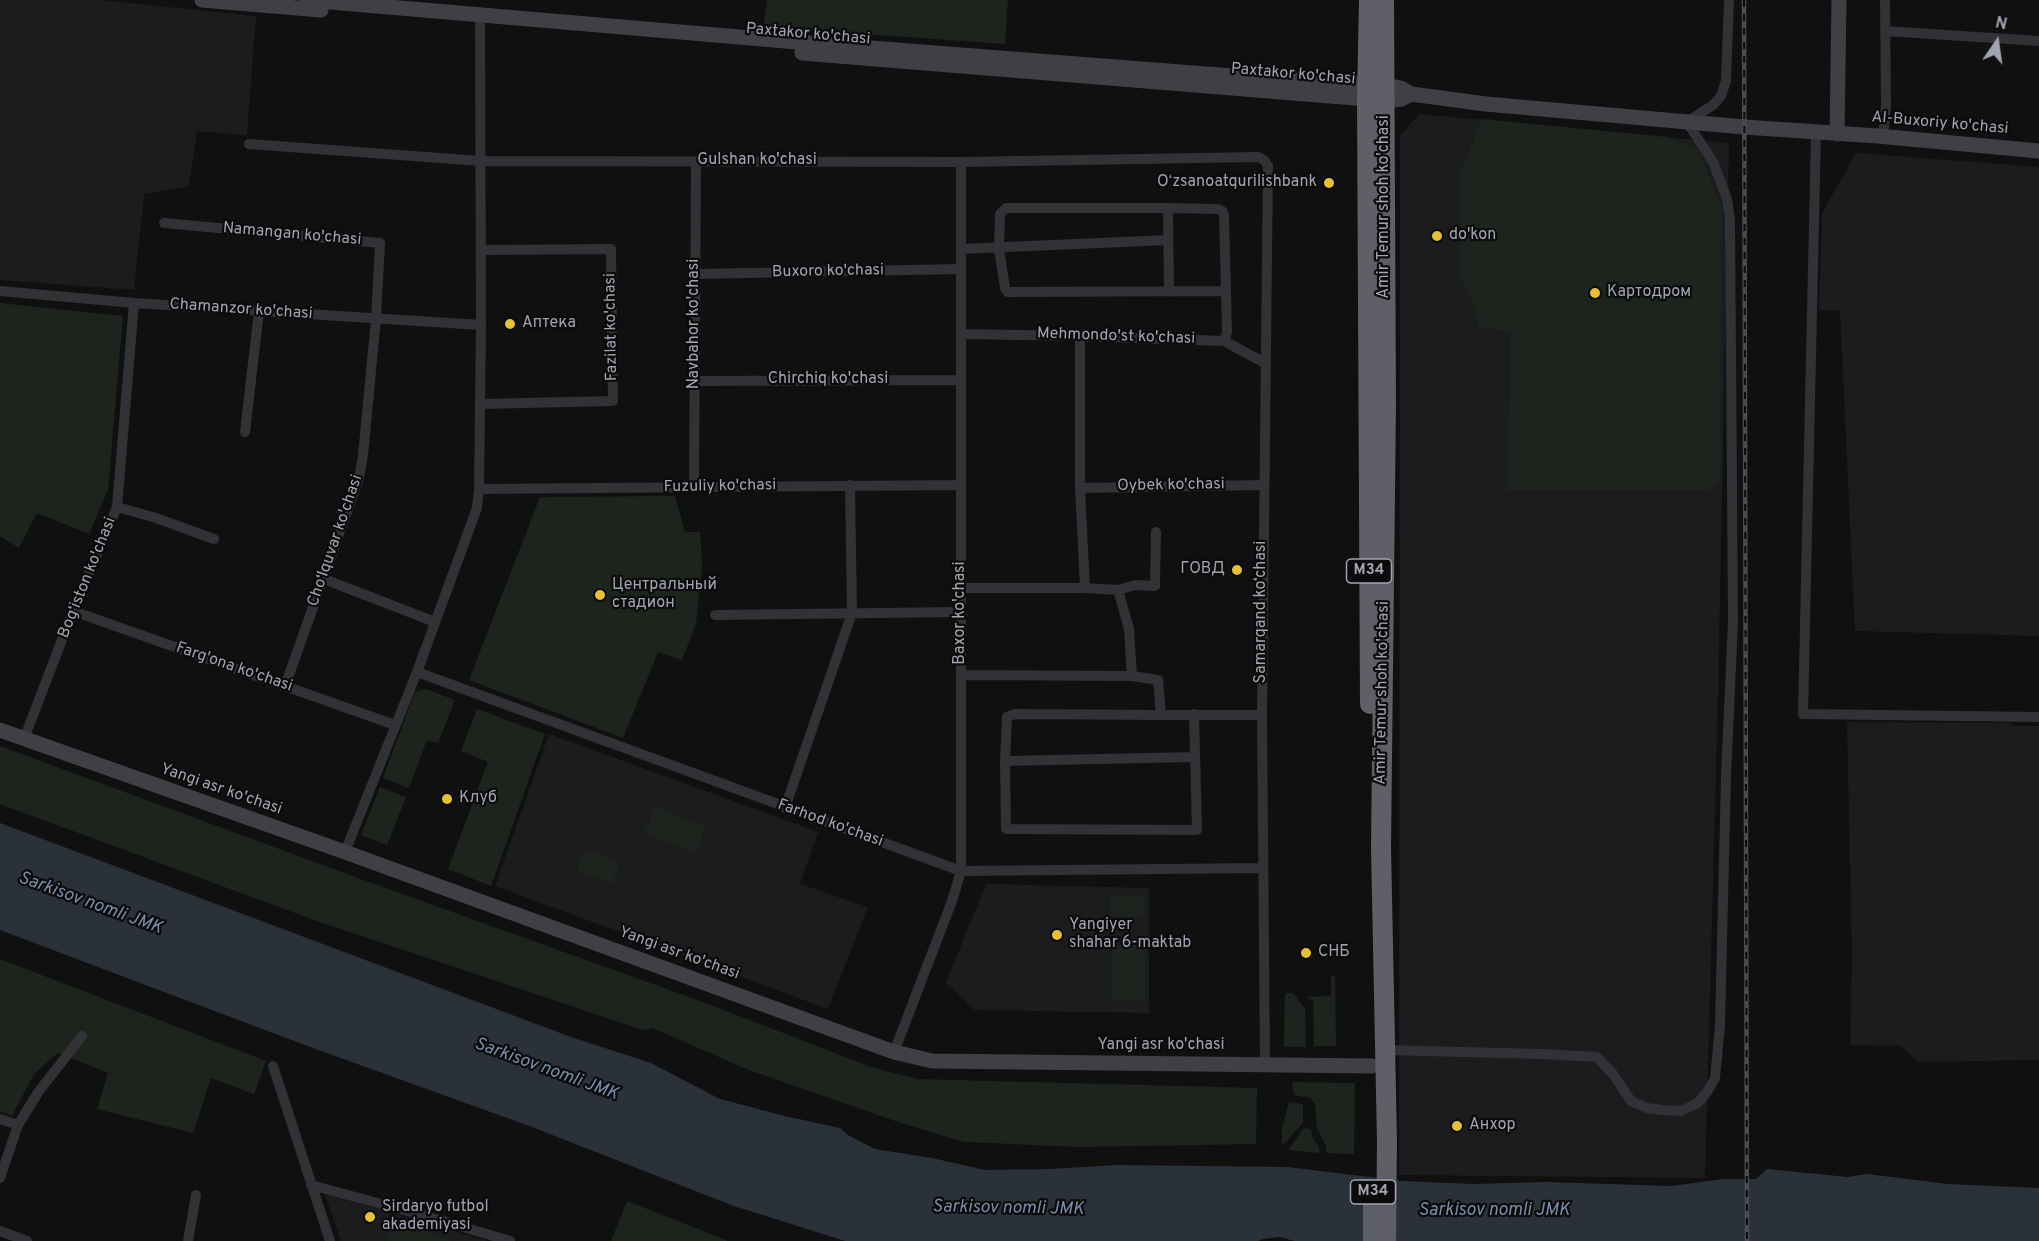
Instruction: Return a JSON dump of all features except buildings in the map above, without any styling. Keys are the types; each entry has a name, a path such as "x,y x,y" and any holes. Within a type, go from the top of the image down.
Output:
{"highway":[{"name":"Amir Temur shoh ko'chasi","path":"1369,0 1376,92 1384,1050 1372,1241"},
{"name":"Amir Temur shoh ko'chasi","path":"1376,92 1384,0"},
{"name":"Amir Temur shoh ko'chasi","path":"1377,404 1369,848 1372,1066 1380,1142 1386,1241"}],"main road":[{"name":"Paxtakor ko'chasi","path":"202,0 1037,61 1376,92 1402,99 1411,94 1486,104 1838,134"},
{"name":"Paxtakor ko'chasi","path":"307,0 480,20"},
{"path":"1838,134 1839,0"},
{"name":"Al-Buxoriy ko'chasi","path":"1838,134 2039,151"},
{"name":"Yangi asr ko'chasi","path":"0,730 345,852 894,1052 932,1061 1372,1066"}],"street":[{"path":"1384,1050 1542,1054 1597,1058 1613,1074 1631,1101 1647,1108 1663,1110 1681,1111 1698,1103 1715,1078 1720,1025 1732,622 1730,219 1721,180 1687,122 1713,105 1721,96 1726,81 1729,0"},
{"path":"1883,137 1886,106 1885,0"},
{"path":"345,852 417,672 477,508 481,325 480,20"},
{"path":"1885,31 2039,41"},
{"path":"1816,133 1803,714 2039,717"},
{"name":"Gulshan ko'chasi","path":"249,144 481,161 961,162 1258,158 1264,160"},
{"name":"Samarqand ko‘chasi","path":"1264,160 1268,166 1262,715 1265,1065"},
{"name":"Navbahor ko'chasi","path":"694,487 696,161"},
{"name":"Baxor ko'chasi","path":"894,1052 952,902 961,871 961,162"},
{"path":"1224,341 1227,332 1226,291 1224,215 1222,211 1168,208 1006,208 1000,214 999,249 1005,288 1008,292 1226,291"},
{"path":"1168,208 1169,292"},
{"name":"Namangan ko'chasi","path":"164,223 380,243 376,319"},
{"path":"961,249 1168,240"},
{"name":"Fazilat ko'chasi","path":"480,404 613,401 611,249 481,250"},
{"name":"Buxoro ko'chasi","path":"695,274 961,269"},
{"name":"Chamanzor ko'chasi","path":"0,291 134,303 481,325"},
{"name":"Bog‘iston ko'chasi","path":"24,739 117,507 134,303"},
{"path":"245,432 259,311"},
{"name":"Cho‘lquvar ko'chasi","path":"285,686 359,478 376,319"},
{"name":"Mehmondo'st ko'chasi","path":"961,334 1224,341 1265,363"},
{"path":"1080,336 1080,488 1085,588"},
{"name":"Chirchiq ko'chasi","path":"694,381 961,380"},
{"path":"785,808 852,613 850,485"},
{"name":"Fuzuliy ko'chasi","path":"479,489 961,485"},
{"name":"Oybek ko'chasi","path":"1080,488 1263,485"},
{"path":"117,507 214,539"},
{"path":"961,588 1118,590 1135,585 1155,586 1156,532"},
{"path":"324,579 435,622"},
{"path":"1118,590 1129,629 1132,676"},
{"name":"Farg'ona ko'chasi","path":"74,611 395,725"},
{"path":"715,615 961,612"},
{"name":"Farhod ko'chasi","path":"417,672 961,871 1263,868"},
{"path":"961,675 1132,676 1158,680 1161,715"},
{"path":"1194,714 1197,830 1006,830 1007,717 1015,714 1194,714 1262,715"},
{"path":"1005,761 1195,757"},
{"path":"0,1178 18,1125 39,1091 82,1036"},
{"path":"273,1066 330,1241"},
{"path":"0,1119 18,1125"},
{"path":"311,1185 510,1241"},
{"path":"188,1241 196,1195"},
{"path":"0,1231 27,1241"}],"shaded area":[{"path":"0,0 99,0 256,16 247,135 197,131 189,186 144,194 134,290 0,280"},
{"path":"767,0 1008,0 1005,44 764,27"},
{"path":"1419,114 1729,143 1705,1178 1399,1175 1400,136"},
{"name":"Картодром","path":"1482,119 1667,137 1698,149 1722,208 1720,480 1709,490 1507,490 1511,331 1479,328 1476,311 1460,275 1460,173"},
{"path":"1856,153 2039,167 2039,636 1855,631 1840,310 1819,310 1822,213"},
{"path":"0,303 123,316 108,490 89,534 37,513 19,548 0,536"},
{"name":"Центральный стадион","path":"675,496 685,532 700,532 702,566 696,624 682,660 658,652 623,738 469,680 540,497"},
{"path":"426,689 455,700 438,743 427,740 409,788 383,778 415,692"},
{"path":"477,709 545,734 491,886 448,869 488,762 461,751"},
{"path":"1847,722 2011,723 2011,726 2039,726 2039,1060 1918,1062 1901,1046 1850,1045 1852,957"},
{"path":"549,734 818,832 800,884 868,907 828,1009 495,886"},
{"path":"0,746 703,1002 871,1067 917,1079 1257,1088 1256,1144 1080,1147 964,1142 898,1122 749,1070 652,1028 643,1030 314,920 0,804"},
{"path":"380,787 406,797 387,845 361,835"},
{"path":"655,807 706,827 696,853 644,834"},
{"path":"585,849 620,862 612,884 577,871"},
{"name":"Yangiyer shahar 6-maktab","path":"986,884 1149,888 1149,1013 975,1010 946,983"},
{"path":"1110,896 1144,896 1144,917 1110,917"},
{"path":"1112,945 1146,945 1145,999 1112,999"},
{"path":"0,959 266,1061 254,1094 211,1078 193,1133 97,1109 108,1073 58,1053 34,1074 12,1116 0,1111"},
{"path":"1331,976 1335,976 1336,1046 1314,1046 1313,1002 1307,997 1331,996"},
{"path":"1285,993 1293,993 1305,1009 1306,1047 1284,1047"},
{"path":"1292,1082 1355,1083 1354,1154 1326,1153 1326,1146 1317,1128 1315,1104 1310,1098 1294,1095"},
{"path":"1289,1102 1303,1104 1303,1123 1282,1146 1282,1128"},
{"path":"1304,1128 1311,1129 1313,1139 1319,1147 1319,1153 1288,1150"},
{"name":"Sirdaryo futbol akademiyasi","path":"325,1194 488,1241 341,1241"},
{"path":"627,1201 728,1241 611,1241"},
{"path":"391,1222 450,1239 449,1241 386,1241"}],"water":[{"name":"Sarkisov nomli JMK","path":"0,823 571,1037 651,1063 720,1099 840,1128 848,1135 875,1149 932,1158 985,1170 1117,1165 1288,1167 1402,1181 1473,1184 1546,1182 1671,1186 1724,1179 1756,1179 1767,1169 1848,1177 1867,1174 1948,1184 2039,1188 2039,1241 1295,1241 1279,1237 1258,1241 845,1241 731,1205 532,1127 302,1044 0,930"}],"railway":[{"path":"1744,0 1747,1241"}],"place":[{"name":"Oʻzsanoatqurilishbank","path":"1329,183"},
{"name":"do'kon","path":"1437,236"},
{"name":"Картодром","path":"1595,293"},
{"name":"Аптека","path":"510,324"},
{"name":"ГОВД","path":"1237,570"},
{"name":"Центральный стадион","path":"600,595"},
{"name":"Клуб","path":"447,799"},
{"name":"Yangiyer shahar 6-maktab","path":"1057,935"},
{"name":"СНБ","path":"1306,953"},
{"name":"Анхор","path":"1457,1126"},
{"name":"Sirdaryo futbol akademiyasi","path":"370,1217"}]}
